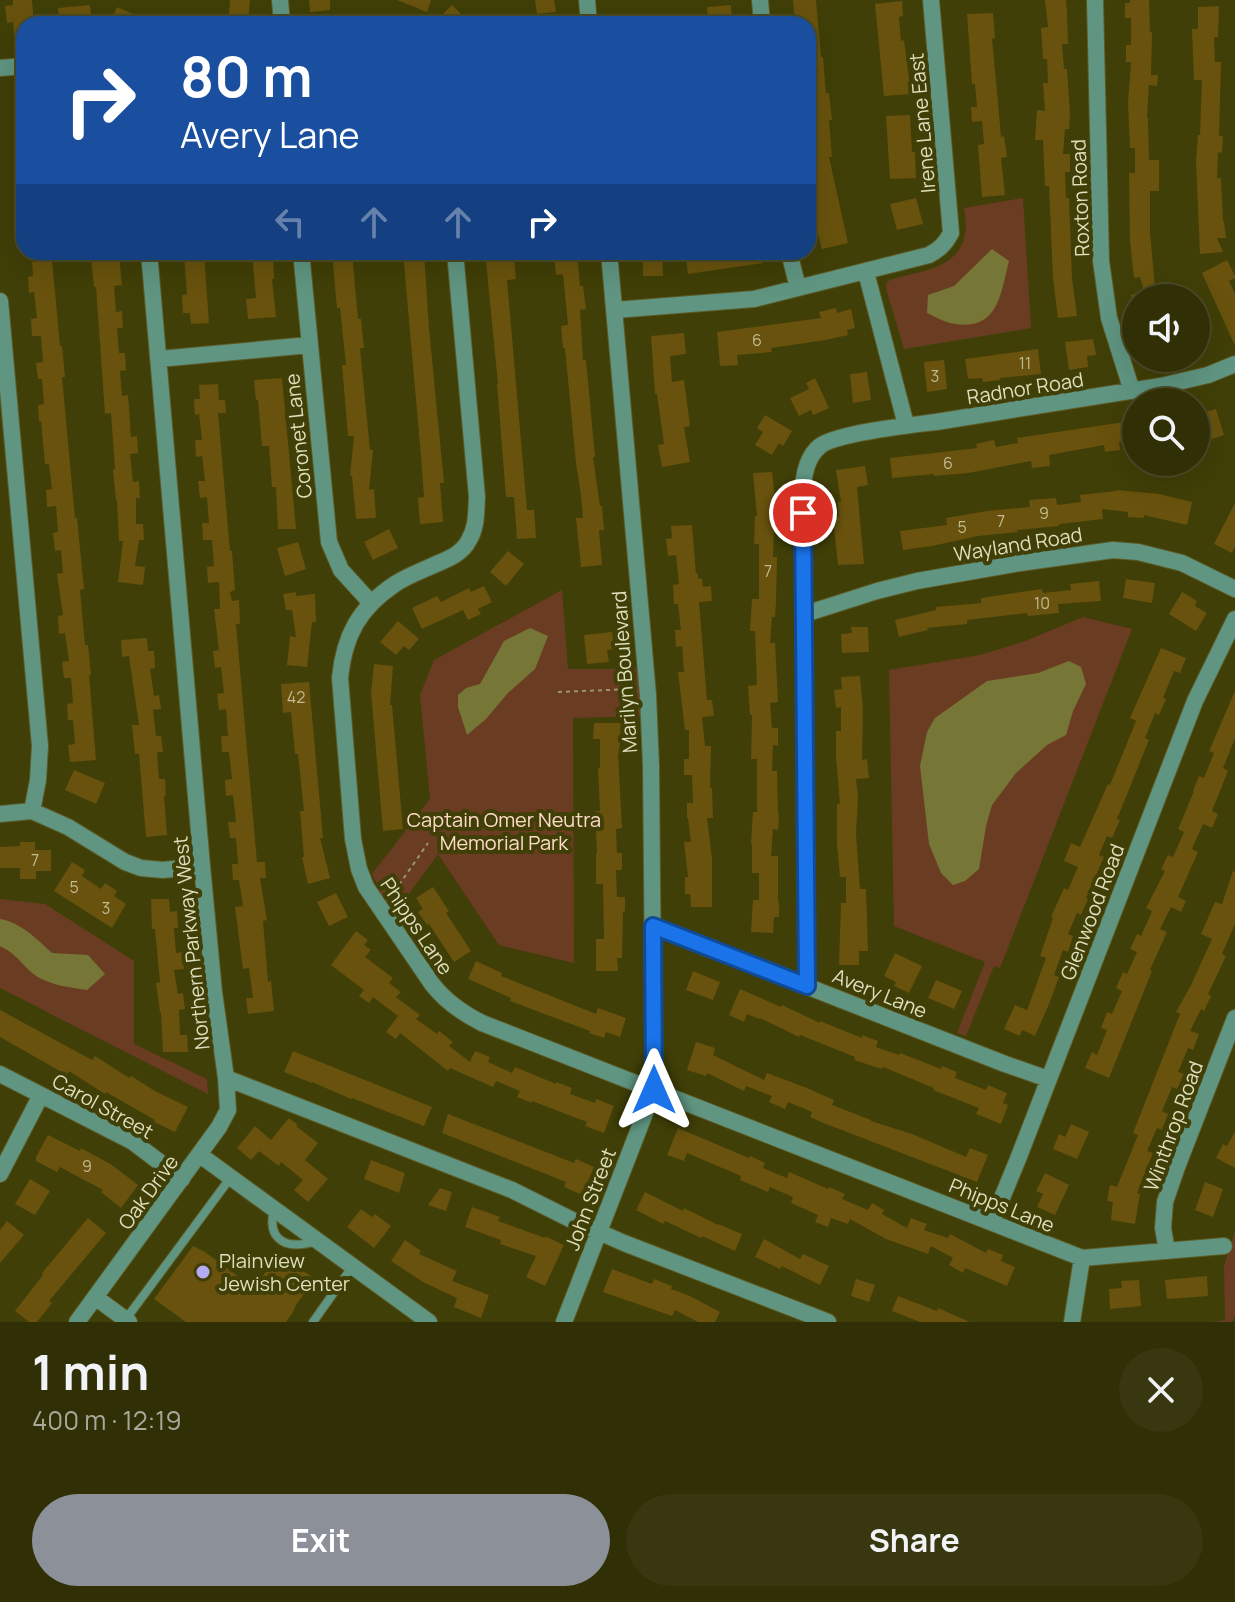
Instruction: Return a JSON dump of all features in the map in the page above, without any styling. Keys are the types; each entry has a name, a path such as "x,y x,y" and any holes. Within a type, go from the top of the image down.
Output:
{"street":[{"name":"Irene Lane East","path":"866,272 929,255 939,250 951,233 931,0"},
{"name":"Roxton Road","path":"1095,0 1101,261 1109,318 1131,388"},
{"name":"Northern Parkway West","path":"150,260 202,866 226,1078"},
{"name":"Coronet Lane","path":"302,260 329,542 341,570 371,603"},
{"name":"Phipps Lane","path":"456,260 477,497 476,523 470,540 454,556 396,583 371,603 348,636 340,678 353,839 362,878 441,996 460,1012 482,1023 1082,1258 1224,1246"},
{"name":"Marilyn Boulevard","path":"610,260 647,689 651,766 654,1090"},
{"path":"791,260 798,288"},
{"path":"615,310 754,299 866,272 906,425"},
{"path":"0,301 5,426 40,746 32,811"},
{"path":"159,359 309,345"},
{"name":"Radnor Road","path":"1149,388 1208,375 1235,364"},
{"name":"Radnor Road","path":"805,614 803,485 805,468 820,446 834,438 906,425 1122,393"},
{"name":"Wayland Road","path":"805,614 917,581 1113,550 1138,552 1182,563 1235,589"},
{"path":"805,614 807,986"},
{"name":"Glenwood Road","path":"992,1222 1195,701 1235,619"},
{"path":"0,814 32,811 68,827 125,862 141,868 163,870 202,866"},
{"name":"Avery Lane","path":"653,926 1048,1079"},
{"name":"Winthrop Road","path":"1167,1251 1163,1228 1165,1202 1235,1018"},
{"name":"Carol Street","path":"0,1074 133,1142 182,1179"},
{"path":"226,1078 512,1190 624,1243 828,1322"},
{"name":"Oak Drive","path":"77,1322 219,1127 228,1110 226,1078"},
{"name":"John Street","path":"564,1322 654,1090"},
{"path":"0,1174 41,1095"},
{"path":"200,1155 429,1322"},
{"path":"1072,1322 1082,1258"},
{"path":"95,1297 127,1321"}],"lane":[{"path":"127,1321 231,1177"},
{"path":"313,1322 352,1266"}],"path":[{"path":"558,692 647,689"},
{"path":"381,910 428,843"}],"green space":[{"path":"1023,198 1031,328 904,349 887,292 888,281 934,268 954,256 965,234 964,208"},
{"name":"Captain Omer Neutra Memorial Park","path":"562,590 568,669 645,669 649,716 573,718 574,963 499,945 438,854 389,921 371,895 378,886 372,874 430,799 420,695 434,660"},
{"path":"1083,617 1132,629 1000,968 994,966 966,1036 957,1033 985,962 894,926 889,670 980,655 1023,642"},
{"path":"0,899 45,904 134,961 134,1044 207,1079 208,1094 0,988"},
{"path":"1235,1231 1235,1315 1232,1322 1213,1322 1225,1320 1224,1266"}],"shaded area":[{"path":"992,249 1009,261 999,299 987,317 966,325 947,322 927,313 928,295 954,286"},
{"path":"530,628 548,636 535,669 467,735 458,707 458,695 466,688 480,684 504,641"},
{"path":"1069,661 1081,667 1086,684 1066,735 1047,745 1016,773 992,805 979,869 965,881 953,885 941,873 929,844 920,766 927,732 935,718 987,681 1038,673"},
{"path":"0,919 21,927 52,953 88,955 105,974 87,990 43,980 0,946"}],"building":[{"path":"13,0 32,0 33,16 16,16 16,54 13,22 7,23 5,6 13,5"},
{"path":"230,0 250,0 249,16 229,16"},
{"path":"309,0 330,0 330,10 310,12"},
{"path":"397,0 431,0 427,12"},
{"path":"535,0 554,0 556,12 537,14"},
{"path":"793,0 816,0 821,57 832,120 829,120 832,157 829,157 848,243 822,249 816,226 816,16 794,16"},
{"path":"1045,0 1066,0 1067,13 1068,44 1062,44 1070,113 1063,154 1070,154 1070,172 1065,172 1066,198 1069,198 1072,278 1077,316 1058,318 1049,186 1045,186 1043,140 1035,140 1037,110 1045,111 1043,83 1048,83 1041,28 1048,27"},
{"path":"1130,0 1149,0 1151,75 1158,75 1157,86 1149,85 1147,118 1149,160 1159,160 1159,191 1150,191 1155,284 1142,284 1140,277 1134,278 1130,241 1129,173 1135,173 1135,148 1130,148 1128,103 1131,62 1126,62 1126,45 1131,45 1131,18 1125,18 1125,3 1130,3"},
{"path":"902,1 903,16 899,17 901,41 904,40 911,94 884,96 875,4"},
{"path":"90,5 91,16 59,16 58,8"},
{"path":"452,5 463,16 441,16"},
{"path":"731,5 732,16 708,16 707,7"},
{"path":"1219,6 1218,37 1214,37 1215,62 1221,62 1219,136 1223,136 1222,153 1218,152 1217,178 1221,178 1226,238 1217,238 1223,252 1200,254 1196,161 1202,80 1194,80 1192,29 1198,29 1198,7"},
{"path":"117,7 137,16 113,16"},
{"path":"993,13 995,38 992,39 1001,137 1004,136 1007,157 1001,158 1005,195 982,197 978,145 984,144 982,121 972,122 971,107 977,107 975,84 972,84 967,14"},
{"path":"910,115 916,178 890,179 886,116"},
{"path":"916,198 923,224 897,230 890,204"},
{"path":"52,260 84,589 80,590 91,675 96,760 70,762 68,745 75,744 73,720 68,720 67,704 73,703 71,678 64,678 62,662 69,661 65,633 59,634 58,616 63,615 57,574 63,573 61,550 55,551 53,533 58,532 56,506 47,507 46,490 52,489 39,421 38,405 44,404 42,379 38,379 36,363 43,362 41,336 32,336 31,319 37,318 34,292 29,293 28,277 33,276 32,262"},
{"path":"91,260 119,260 122,285 114,286 116,312 122,311 123,328 117,328 119,353 125,353 126,370 120,371 122,396 128,395 131,437 137,436 138,453 130,454 133,482 139,481 136,524 143,524 144,540 139,540 135,566 145,567 143,585 118,582 123,541 119,541 111,413 105,414"},
{"path":"184,260 204,260 209,323 191,324 190,313 183,313 182,295 187,294"},
{"path":"253,260 273,260 276,317 248,319 246,299 256,298"},
{"path":"333,260 353,260 364,348 360,348 370,450 373,450 369,490 374,489 376,518 356,519 350,476 354,436 348,436 342,365 346,365 340,308 337,308"},
{"path":"404,260 425,260 444,483 440,483 443,522 420,524 418,498 424,497"},
{"path":"514,260 516,279 507,280 527,510 534,510 536,538 517,539 514,497 506,497 486,261"},
{"path":"555,260 578,260 586,309 580,310 583,360 586,360 593,457 604,530 599,530 602,565 581,567 576,518 583,518 561,326 568,325 563,274 556,275"},
{"path":"643,260 662,260 663,276 643,276"},
{"path":"686,260 763,260 763,263 688,274"},
{"path":"1227,260 1235,276 1229,281 1235,294 1235,346 1210,291 1210,284 1207,284 1202,273"},
{"path":"836,308 837,313 851,309 855,328 847,330 848,335 771,348 772,352 737,355 738,365 720,366 717,332 821,318 819,312"},
{"path":"684,333 686,354 670,356 672,382 684,380 690,426 684,427 690,462 662,467 658,445 664,444 655,394 651,336"},
{"path":"1093,339 1096,355 1087,356 1088,367 1069,370 1065,342"},
{"path":"1038,349 1041,374 983,382 982,378 968,379 965,359"},
{"path":"944,360 947,389 927,392 924,362"},
{"path":"867,372 871,400 853,403 850,374"},
{"path":"282,378 296,529 278,529 276,487 272,487 269,446 262,446 254,380"},
{"path":"815,378 829,408 813,415 811,410 799,416 790,398 809,389 806,383"},
{"path":"218,384 219,400 225,400 226,413 218,413 235,590 230,592 232,601 239,600 240,624 236,624 257,862 265,862 266,878 260,878 267,920 263,921 268,982 271,981 274,1011 248,1014 246,998 253,998 249,968 243,969 235,907 243,906 239,880 233,880 232,864 238,864 236,838 230,838 228,822 236,822 233,795 226,796 225,780 232,779 229,752 222,752 221,736 228,736 226,709 219,710 217,694 224,693 221,667 215,668 213,651 219,650 214,609 220,609 219,582 208,583 207,567 214,566 212,540 203,540 202,523 209,523 207,497 200,498 198,481 205,481 202,456 196,457 195,440 202,440 194,399 200,399 199,385"},
{"path":"1216,409 1224,435 1210,440 1210,411"},
{"path":"765,415 792,431 783,446 779,443 772,455 755,445 763,432 757,428"},
{"path":"1122,422 1120,450 1105,452 1104,445 1049,455 1050,466 1032,468 1031,461 968,473 892,478 890,458 977,448 976,444 994,440 996,447 1018,443 1017,438"},
{"path":"865,466 868,485 857,487 864,564 838,565 833,517 839,516 838,502 841,502 836,470"},
{"path":"772,472 775,497 773,557 777,557 775,617 772,617 770,643 775,643 778,702 770,703 772,728 778,728 778,746 773,745 772,771 777,771 779,814 778,830 773,829 771,856 778,856 779,917 774,917 773,933 751,932 753,900 759,900 759,873 752,873 757,759 751,759 752,715 748,686 757,685 755,631 750,631 752,599 759,599 759,544 754,544 757,516 753,473"},
{"path":"1116,490 1159,494 1192,502 1187,525 1144,515 1144,518 1128,517 1128,512 1102,509 1103,519 903,550 900,531 947,525 946,518 1030,507 1029,500 1056,498 1057,505 1081,502 1080,495"},
{"path":"1235,503 1235,546 1232,553 1214,544"},
{"path":"692,525 696,574 698,579 702,578 703,587 711,586 712,601 699,602 707,700 712,700 714,716 702,717 705,746 711,746 713,818 707,818 712,859 712,907 691,907 690,894 685,894 685,877 688,877 684,842 691,842 687,803 693,803 692,775 684,775 684,759 689,759 689,730 685,730 678,672 684,672 682,646 676,647 675,630 681,630 678,604 674,604 673,585 679,584 676,555 668,556 666,539 672,538 671,526"},
{"path":"389,529 398,548 373,560 364,542"},
{"path":"298,542 306,569 285,576 277,548"},
{"path":"508,551 524,564 506,586 490,572"},
{"path":"1126,579 1155,583 1152,603 1123,598"},
{"path":"1099,581 1101,601 1058,604 1059,613 1028,616 1027,613 967,620 967,624 927,628 899,637 895,620 936,610 936,607 981,603 981,598 1042,589 1043,593 1071,590 1070,584"},
{"path":"484,586 492,602 478,609 481,614 468,620 463,610 422,629 412,608 437,596 441,602 469,588 471,592"},
{"path":"296,592 296,596 315,594 316,622 312,622 307,667 287,665 290,636 296,637 292,610 286,610 283,594"},
{"path":"1182,592 1197,601 1195,606 1207,613 1196,631 1169,614"},
{"path":"398,621 419,639 409,650 404,646 396,655 380,642"},
{"path":"851,627 868,627 869,652 842,653 841,634 852,633"},
{"path":"612,632 614,649 607,650 609,662 587,664 584,635"},
{"path":"147,638 148,651 154,651 155,668 150,669 154,696 159,695 161,709 153,710 156,736 161,736 163,752 157,752 159,779 165,779 167,835 146,837 139,754 135,754 132,725 139,725 129,656 122,657 121,640"},
{"path":"1161,648 1186,658 1180,673 1174,671 1163,698 1166,699 1159,715 1155,713 1145,738 1149,740 1117,819 1120,820 1112,838 1107,836 1099,855 1104,857 1081,915 1077,913 1068,934 1073,936 1068,952 1063,950 1054,975 1059,977 1035,1036 1022,1030 1020,1036 1004,1029 1015,1005 1027,1010 1046,958 1040,956 1051,917 1078,867 1064,861 1071,843 1080,847 1110,785 1136,721 1130,718"},
{"path":"374,664 393,666 390,705 403,829 383,831 371,692"},
{"path":"860,676 862,760 867,759 869,778 856,779 856,834 860,889 866,889 868,951 859,951 859,965 839,965 841,903 846,903 846,877 840,877 837,844 837,804 840,804 836,731 841,731 841,707 836,708 834,690 842,689 841,677"},
{"path":"309,682 323,838 320,838 330,878 308,884 302,857 300,811 304,811 298,754 295,754 291,712 283,713 281,684"},
{"path":"1235,691 1235,738 1223,768 1228,771 1212,811 1218,814 1212,828 1203,824 1192,849 1198,852 1178,897 1186,901 1181,912 1171,907 1160,929 1167,932 1109,1078 1085,1068 1092,1052 1097,1055 1107,1030 1101,1028 1107,1012 1112,1014 1122,991 1116,988 1123,972 1127,974 1137,952 1130,949 1137,934 1141,936 1152,911 1146,908 1165,871 1161,869 1168,855 1173,857 1184,832 1178,829 1199,776 1204,778 1214,753 1209,751"},
{"path":"594,723 621,723 618,754 622,828 616,829 617,853 622,853 622,870 616,870 617,897 625,897 625,911 622,958 617,958 618,971 596,971 596,939 604,939 603,884 596,884 595,811 600,811 600,739 593,739"},
{"path":"74,770 105,783 96,804 65,790"},
{"path":"20,842 35,842 35,850 51,850 51,871 36,871 36,879 20,879 20,868 0,868 0,847 20,846"},
{"path":"72,862 85,870 82,876 101,889 105,883 117,891 114,896 126,904 112,928 54,891"},
{"path":"1233,871 1235,924 1222,954 1226,956 1208,994 1211,996 1190,1031 1199,1034 1193,1050 1188,1048 1178,1072 1184,1074 1177,1089 1172,1087 1162,1111 1168,1114 1162,1130 1157,1128 1147,1151 1153,1153 1137,1193 1140,1194 1135,1224 1111,1220 1113,1202 1107,1201 1110,1185 1117,1187 1138,1135 1133,1133 1180,1014 1176,1012 1212,939 1201,934 1215,902 1222,904"},
{"path":"433,887 471,951 454,962 418,912 423,909 416,898"},
{"path":"336,893 348,917 329,926 317,902"},
{"path":"151,899 169,899 170,912 177,911 178,928 174,928 176,953 183,952 184,969 174,970 178,994 183,993 185,1009 179,1010 180,1035 187,1035 188,1052 163,1052 156,983 160,982"},
{"path":"356,931 368,940 364,945 371,950 365,957 393,978 389,983 401,992 396,997 420,1015 416,1019 453,1042 449,1046 470,1062 475,1051 490,1057 488,1062 512,1073 515,1067 572,1088 570,1094 614,1106 604,1133 585,1126 587,1122 517,1097 520,1091 496,1081 493,1087 450,1068 448,1071 400,1033 396,1039 386,1032 398,1016 373,997 369,1003 359,996 364,990 331,965"},
{"path":"895,953 922,966 909,993 894,986 896,982 884,976"},
{"path":"476,961 502,973 501,976 596,1014 598,1008 626,1018 620,1037 606,1032 604,1038 589,1033 510,1001 511,998 468,979"},
{"path":"693,971 720,982 713,1000 686,990"},
{"path":"936,980 962,991 954,1009 928,998"},
{"path":"740,989 820,1023 878,1041 876,1047 957,1072 955,1078 986,1090 988,1085 1007,1093 1003,1103 1008,1105 1001,1124 976,1114 979,1108 883,1067 854,1060 855,1057 799,1037 760,1018 747,1014 744,1022 729,1015"},
{"path":"0,1010 92,1060 95,1056 129,1078 131,1076 188,1107 175,1132 69,1071 67,1075 0,1037"},
{"path":"696,1042 715,1048 713,1055 764,1080 767,1073 807,1088 834,1100 832,1105 966,1157 970,1148 988,1155 977,1182 821,1122 810,1117 812,1112 788,1102 785,1109 769,1102 772,1096 746,1086 744,1091 707,1073 706,1076 687,1070"},
{"path":"293,1051 432,1107 424,1126 284,1072"},
{"path":"448,1114 574,1163 576,1159 594,1167 582,1195 564,1187 566,1182 442,1133"},
{"path":"289,1118 318,1143 305,1160 328,1179 308,1202 294,1190 303,1180 281,1162 279,1166 259,1151 251,1160 237,1148 255,1126 271,1140"},
{"path":"1071,1124 1089,1132 1077,1159 1053,1149 1059,1134 1065,1137"},
{"path":"678,1128 750,1156 765,1163 763,1168 787,1178 789,1172 829,1187 845,1194 842,1199 868,1210 872,1203 884,1210 882,1214 907,1228 911,1218 927,1224 924,1230 948,1238 950,1234 986,1253 988,1249 1003,1255 1001,1261 1015,1267 1007,1286 965,1268 963,1273 949,1265 953,1258 931,1246 928,1254 886,1239 850,1219 848,1224 831,1218 828,1227 815,1222 818,1215 791,1203 793,1197 770,1187 768,1192 740,1180 741,1176 687,1153 684,1161 667,1155"},
{"path":"1235,1132 1235,1168 1216,1158 1223,1144 1227,1146"},
{"path":"48,1135 112,1165 138,1185 121,1208 101,1192 103,1190 60,1167 57,1172 36,1161"},
{"path":"371,1160 405,1173 399,1193 364,1179"},
{"path":"1045,1173 1069,1185 1055,1215 1037,1207 1043,1194 1036,1191"},
{"path":"30,1179 50,1191 35,1215 15,1204"},
{"path":"1205,1182 1223,1189 1213,1217 1195,1210"},
{"path":"440,1188 452,1192 446,1211 428,1205"},
{"path":"645,1192 742,1234 735,1251 665,1221 663,1224 636,1210"},
{"path":"472,1207 500,1217 498,1221 564,1245 545,1286 526,1277 536,1256 500,1244 501,1240 465,1227"},
{"path":"361,1209 372,1217 375,1214 391,1226 374,1248 347,1227"},
{"path":"88,1218 106,1233 49,1301 52,1303 37,1322 29,1322 15,1311"},
{"path":"7,1221 24,1235 0,1263 0,1230"},
{"path":"764,1239 800,1259 803,1254 829,1266 820,1285 782,1266 780,1269 755,1257"},
{"path":"405,1240 421,1251 419,1254 457,1271 452,1281 489,1295 481,1318 454,1307 457,1298 423,1282 391,1261"},
{"name":"Plainview Jewish Center","path":"193,1246 254,1288 279,1254 315,1279 286,1322 186,1322 154,1299"},
{"path":"612,1269 652,1284 654,1279 672,1286 671,1289 720,1312 715,1322 698,1322 675,1310 672,1316 603,1292"},
{"path":"1207,1276 1208,1296 1167,1299 1165,1280"},
{"path":"856,1279 875,1285 869,1302 851,1296"},
{"path":"1139,1280 1141,1306 1110,1309 1109,1289 1122,1288 1121,1281"},
{"path":"898,1296 970,1322 920,1322 892,1311"}],"place":[{"name":"Plainview Jewish Center","path":"203,1272"}],"route":[{"path":"654,1090 653,926 807,986 803,513"}]}
